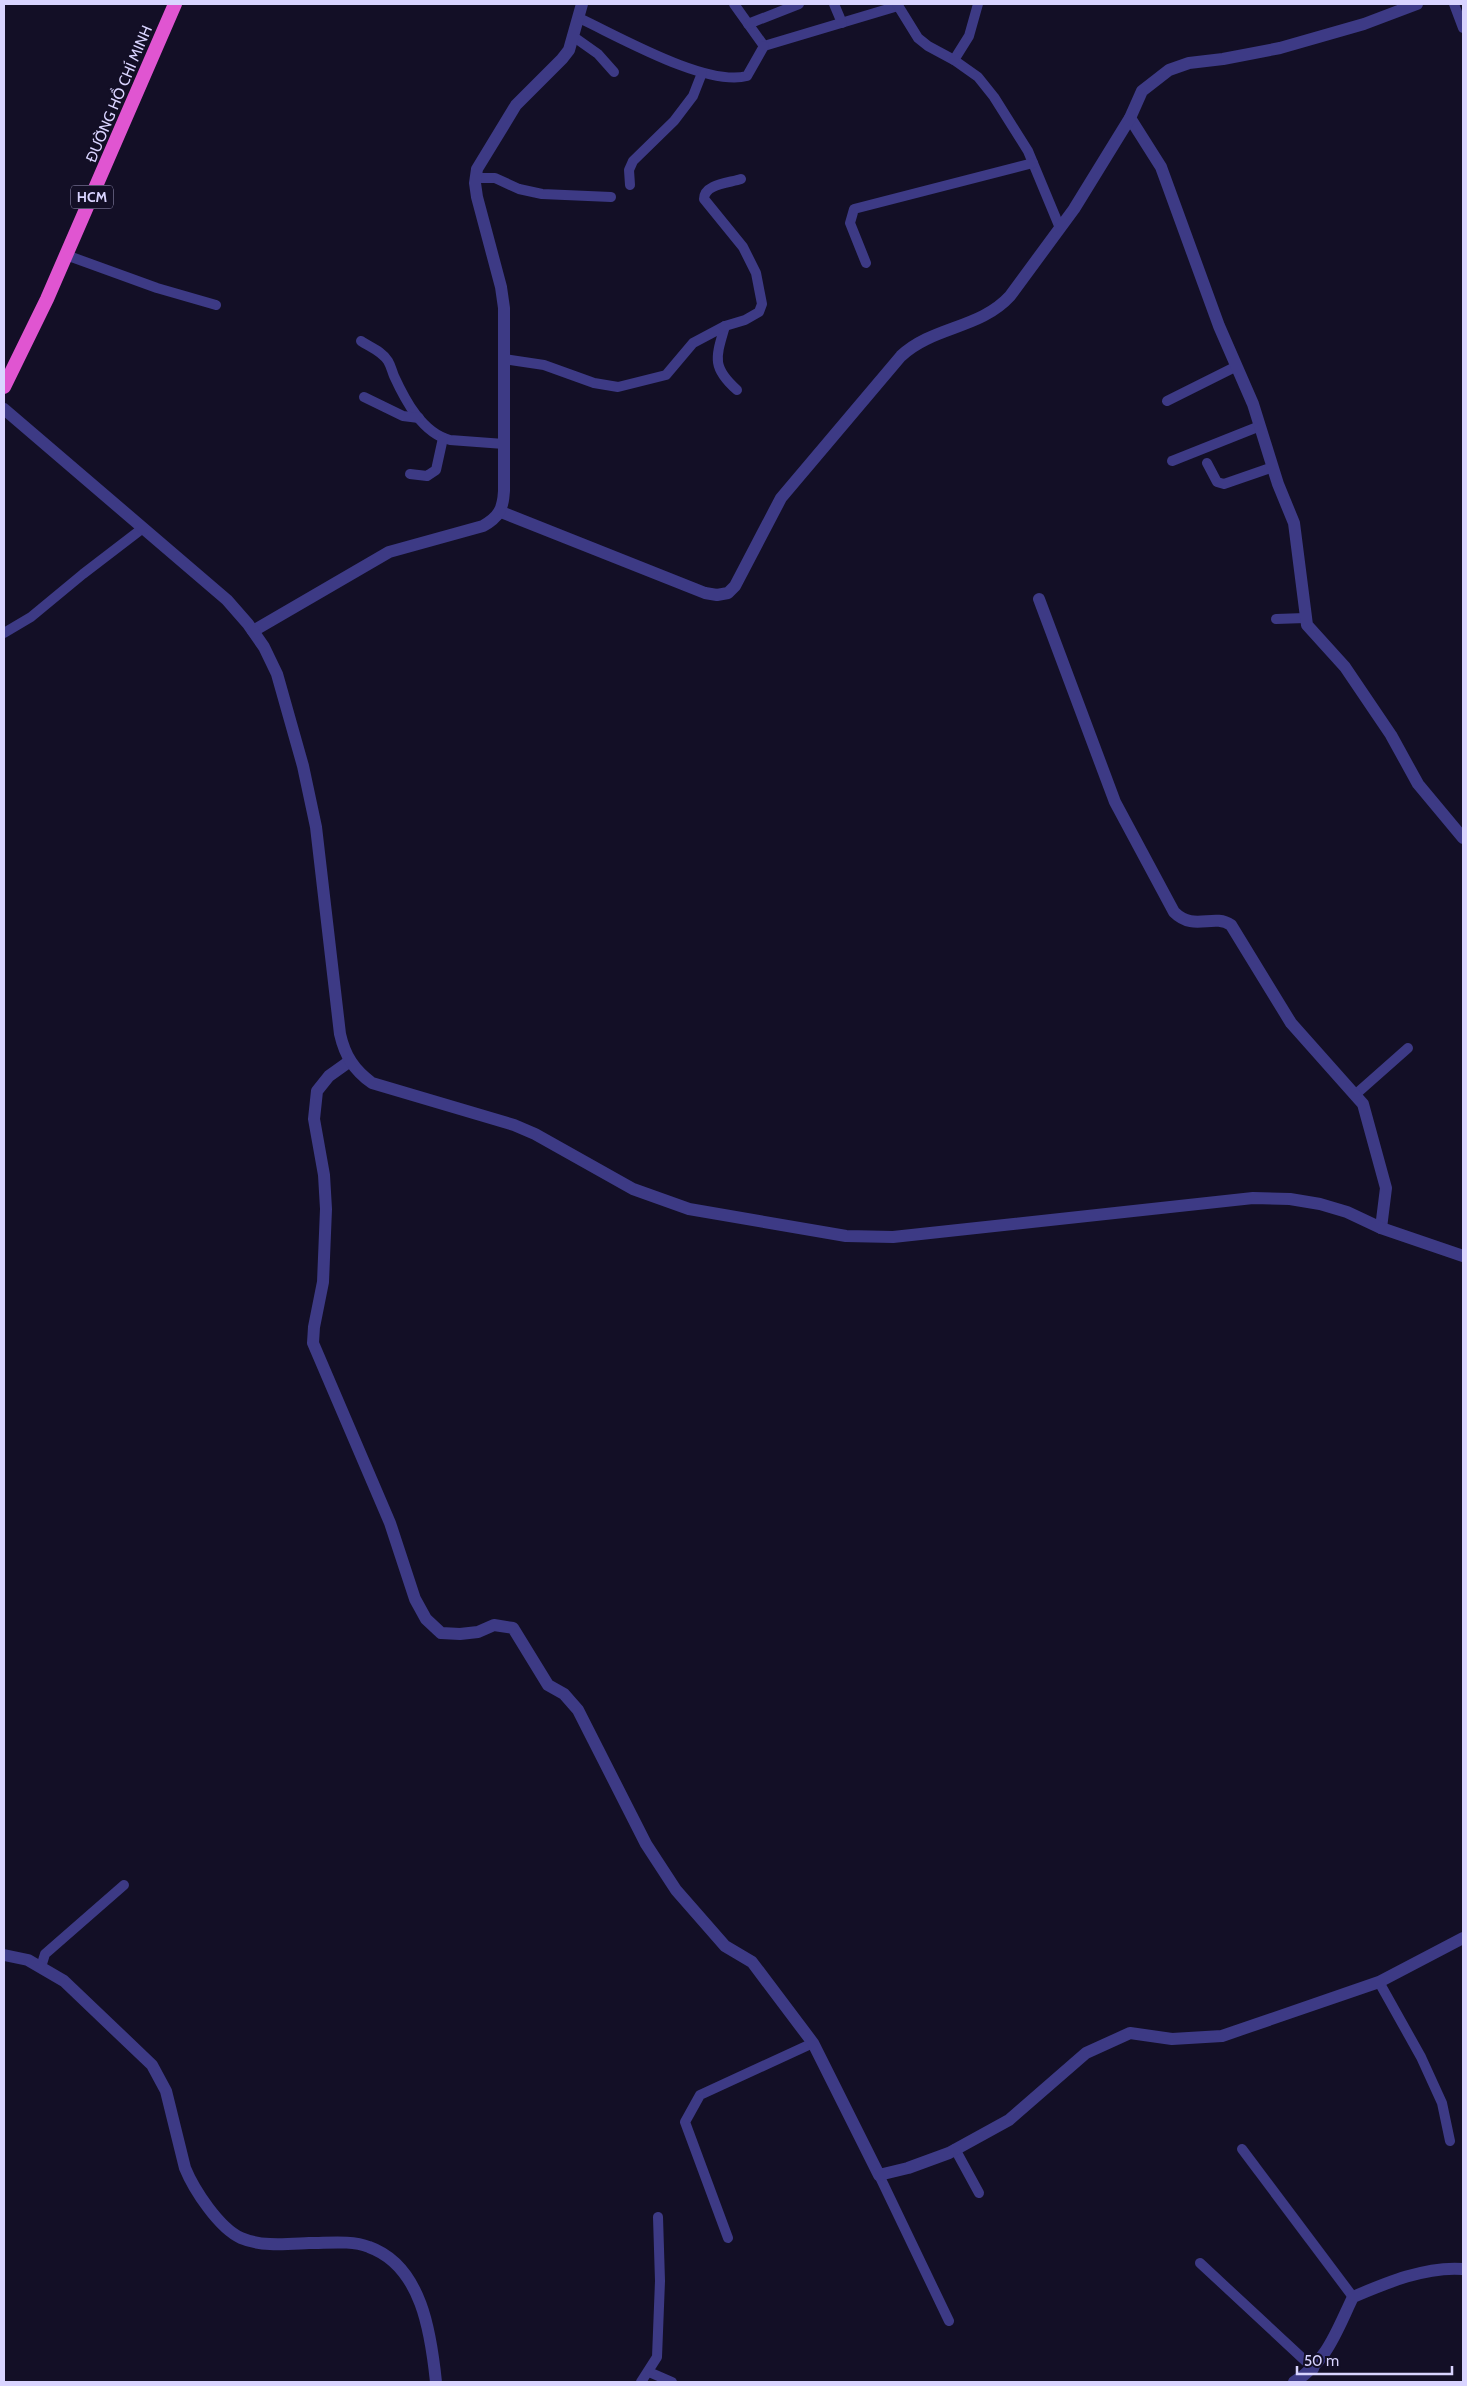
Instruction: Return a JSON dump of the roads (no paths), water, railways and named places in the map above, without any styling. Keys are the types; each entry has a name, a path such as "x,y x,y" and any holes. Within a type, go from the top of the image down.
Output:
{"highway":[{"name":"ĐƯỜNG HỒ CHÍ MINH","path":"4,387 66,255 175,4"}],"street":[{"path":"253,631 385,554 483,526 494,520 501,512 504,497 503,297 477,198 476,178 481,160 516,105 569,50 582,4"},
{"path":"501,512 705,593 717,595 728,593 740,579 782,498 901,356 921,341 985,317 999,308 1060,228 1130,118 1142,91 1169,70 1190,63 1280,48 1364,24 1417,4"},
{"path":"1130,118 1161,167 1219,326 1260,426 1272,467 1294,523 1305,618 1312,632 1345,667 1391,735 1422,790 1463,838"},
{"path":"4,409 227,600 264,647 277,674 312,803 340,1034 350,1062 359,1074 372,1083 514,1125 535,1134 633,1189 661,1201 688,1210 799,1230 846,1236 893,1237 1253,1198 1290,1199 1320,1204 1347,1212 1381,1228 1463,1256"},
{"path":"1038,599 1115,802 1174,912 1186,921 1194,923 1221,921 1231,925 1291,1023 1363,1104 1386,1188 1381,1228"},
{"path":"350,1062 329,1076 317,1091 314,1119 324,1175 326,1209 323,1282 314,1327 313,1343 390,1523 415,1600 426,1619 441,1633 460,1634 478,1632 494,1625 513,1628 548,1685 564,1694 578,1710 646,1844 676,1890 725,1946 752,1962 813,2043 879,2175 908,2168 956,2149 1009,2120 1086,2053 1130,2033 1172,2039 1222,2036 1380,1982 1463,1938"},
{"path":"4,1955 28,1960 64,1982 152,2065 166,2091 185,2168 190,2179 196,2190 230,2231 240,2237 261,2244 353,2243 369,2247 398,2264 407,2275 426,2320 431,2336 436,2382"},
{"path":"1294,2382 1314,2369 1324,2356 1352,2297 1382,2284 1430,2272 1463,2269"}],"lane":[{"path":"734,4 764,46"},
{"path":"748,24 799,4"},
{"path":"834,4 842,22"},
{"path":"954,60 969,36 978,4"},
{"path":"1454,4 1463,28"},
{"path":"579,18 684,68 737,79 747,76 764,46 897,5 918,38 978,77 994,97 1033,163 1060,228"},
{"path":"574,37 598,54 614,72"},
{"path":"630,185 629,170 633,162 674,120 693,96 702,73"},
{"path":"866,263 850,223 854,209 1033,163"},
{"path":"476,178 495,178 519,189 542,194 611,197"},
{"path":"504,359 544,366 594,384 618,387 666,375 693,343 724,326 746,320 759,312 762,306 756,273 744,247 707,205 704,194 707,189 741,179"},
{"path":"66,255 157,288 216,304"},
{"path":"724,326 716,363 723,378 737,390"},
{"path":"360,341 380,352 388,361 406,398 422,423 443,438 504,444"},
{"path":"1167,401 1237,366"},
{"path":"364,397 403,416 419,418"},
{"path":"1172,461 1260,426"},
{"path":"410,474 432,475 436,470 443,438"},
{"path":"1207,464 1216,482 1224,484 1272,467"},
{"path":"4,633 31,617 143,528"},
{"path":"1276,619 1305,618"},
{"path":"1356,1094 1408,1048"},
{"path":"41,1967 45,1954 124,1885"},
{"path":"1380,1982 1421,2057 1442,2103 1450,2142"},
{"path":"728,2238 685,2122 700,2095 813,2043"},
{"path":"956,2149 979,2193"},
{"path":"1242,2149 1352,2297"},
{"path":"879,2175 949,2321"},
{"path":"641,2382 657,2357 660,2281 658,2217"},
{"path":"1200,2263 1314,2369"},
{"path":"649,2372 672,2382"}]}
